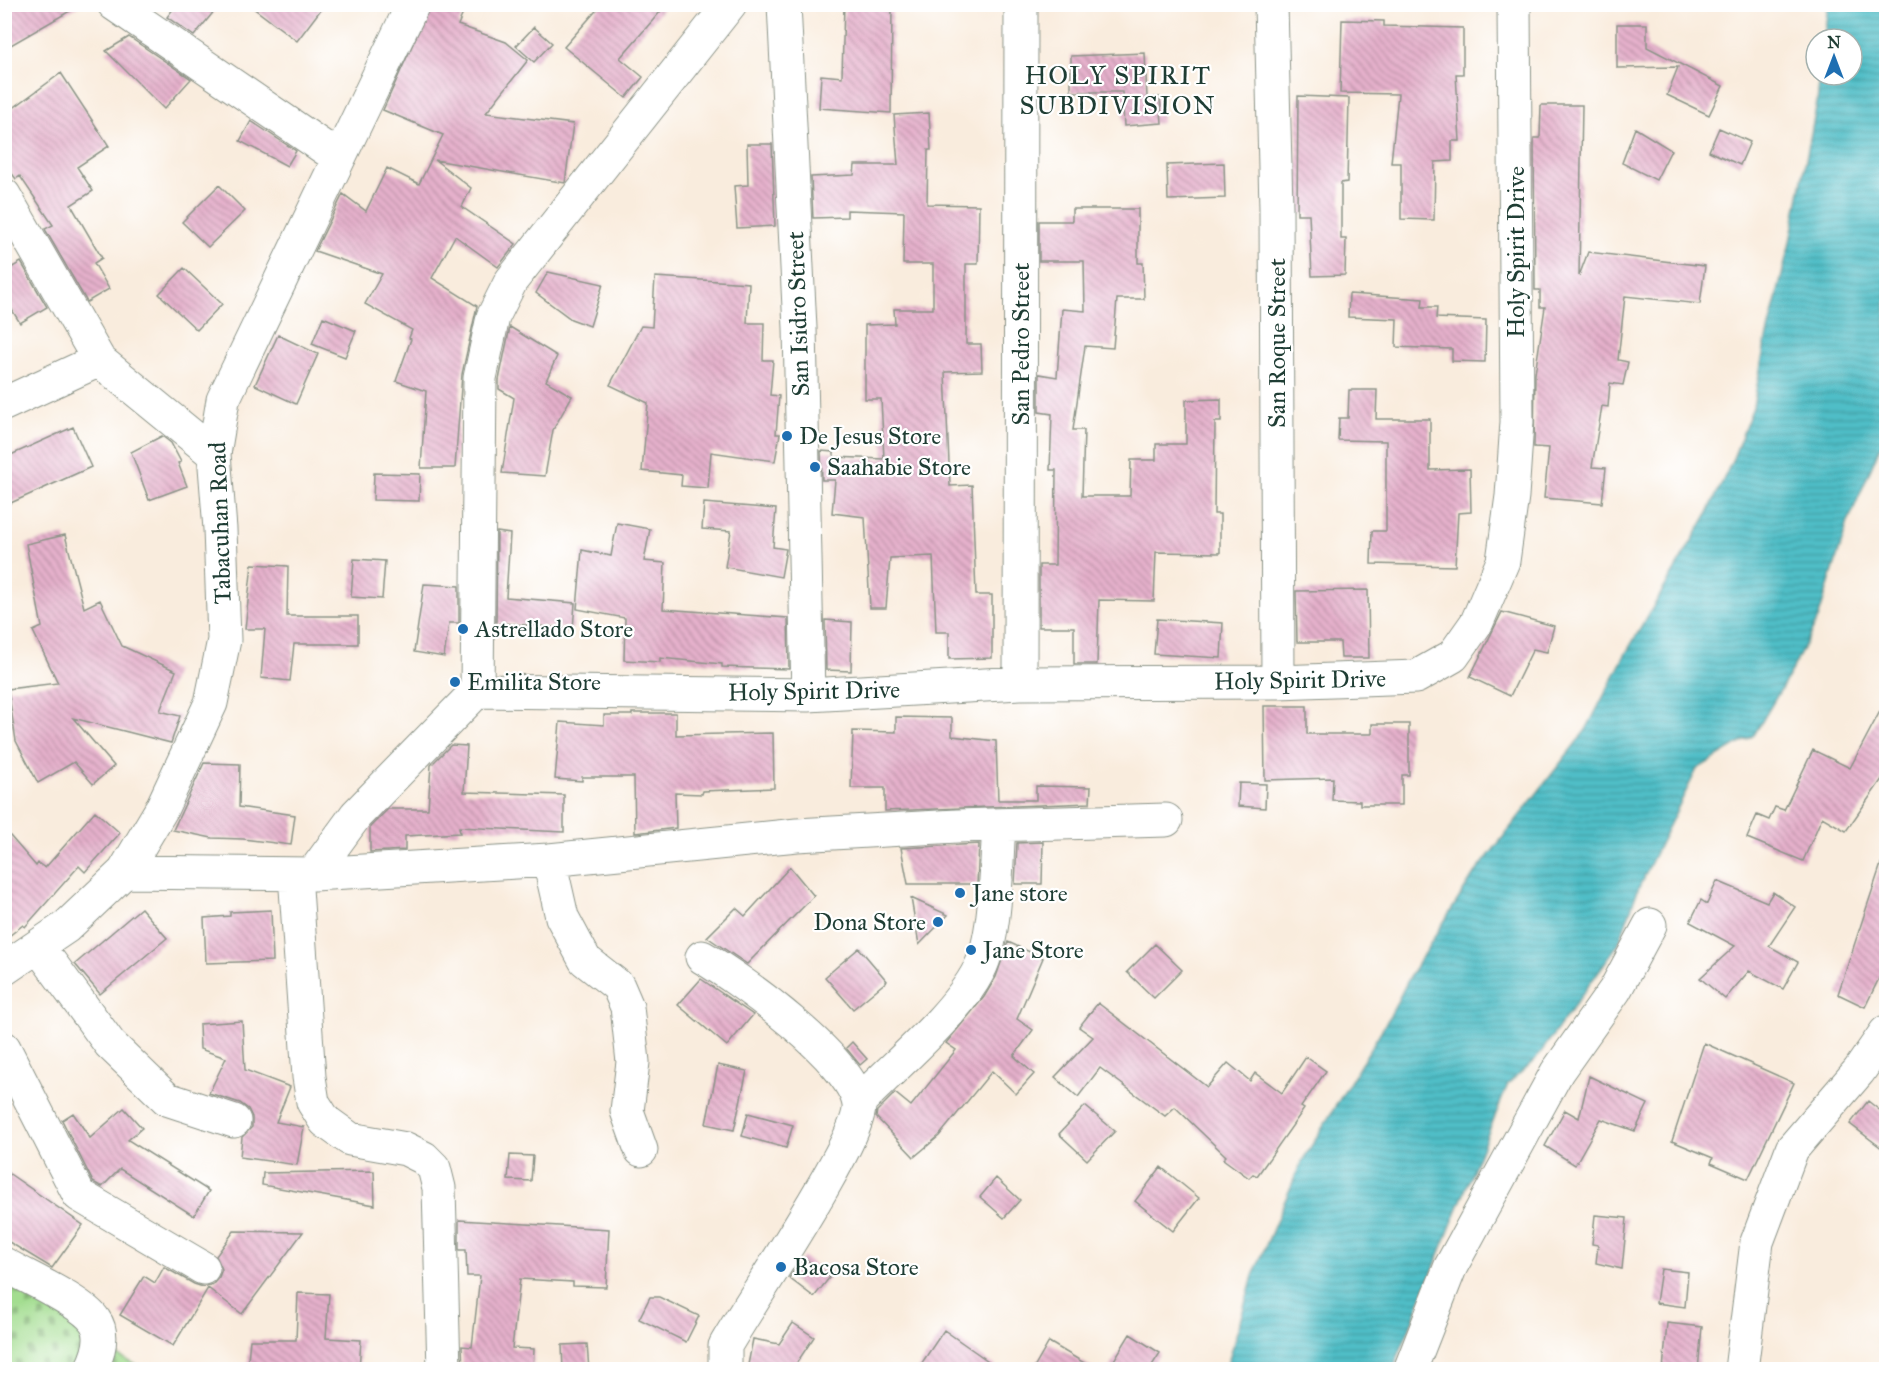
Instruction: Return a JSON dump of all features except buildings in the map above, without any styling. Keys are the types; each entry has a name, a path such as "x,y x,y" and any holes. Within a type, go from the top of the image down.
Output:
{"street":[{"path":"114,4 339,158"},
{"name":"Tabacuhan Road","path":"4,969 66,927 124,872 161,810 211,703 224,640 220,529 214,454 223,400 413,4"},
{"path":"444,1370 439,1188 434,1168 424,1158 406,1149 350,1138 325,1121 313,1102 309,1077 304,874 356,815 477,691 480,378 493,317 511,281 730,4"},
{"name":"San Isidro Street","path":"784,4 800,328 808,695"},
{"name":"San Pedro Street","path":"1020,683 1021,4"},
{"name":"San Roque Street","path":"1271,4 1276,220 1278,682"},
{"name":"Holy Spirit Drive","path":"477,691 808,695 1020,683 1278,682 1416,677 1453,656 1477,622 1503,561 1512,496 1517,422 1514,4"},
{"path":"4,195 99,360 214,454"},
{"path":"4,404 99,360"},
{"path":"124,872 304,874 549,860 797,835 1166,820"},
{"path":"859,1102 959,1000 980,969 989,938 999,825"},
{"path":"549,860 562,917 585,960 618,986 627,1007 633,1062 627,1111 641,1150"},
{"path":"1410,1370 1450,1268 1557,1072 1615,990 1650,925"},
{"path":"38,946 110,1044 167,1099 234,1121"},
{"path":"702,957 728,972 809,1034 848,1082 859,1102 859,1117 843,1153 725,1346 725,1370"},
{"path":"1740,1370 1757,1242 1792,1149 1859,1071 1887,1032"},
{"path":"4,1048 78,1195 203,1268"},
{"path":"4,1264 85,1310 96,1322 101,1335 97,1358 91,1370"}],"green space":[{"path":"4,1264 108,1335 116,1355 145,1369 5,1369"}],"water":[{"path":"1828,5 1886,5 1886,433 1848,522 1818,619 1791,672 1754,735 1697,769 1638,889 1619,943 1536,1059 1508,1084 1393,1369 1224,1370 1229,1360 1253,1276 1301,1163 1389,1018 1411,974 1473,876 1586,730 1626,653 1706,517 1732,461 1753,407 1765,344 1789,247 1819,87 1864,87 1864,27 1825,27"}],"place":[{"name":"De Jesus Store","path":"787,436"},
{"name":"Saahabie Store","path":"815,467"},
{"name":"Astrellado Store","path":"463,629"},
{"name":"Emilita Store","path":"455,682"},
{"name":"Jane store","path":"960,893"},
{"name":"Dona Store","path":"938,922"},
{"name":"Jane Store","path":"971,950"},
{"name":"Bacosa Store","path":"781,1267"}],"district":[{"name":"HOLY SPIRIT SUBDIVISION","path":"1118,90"}]}
